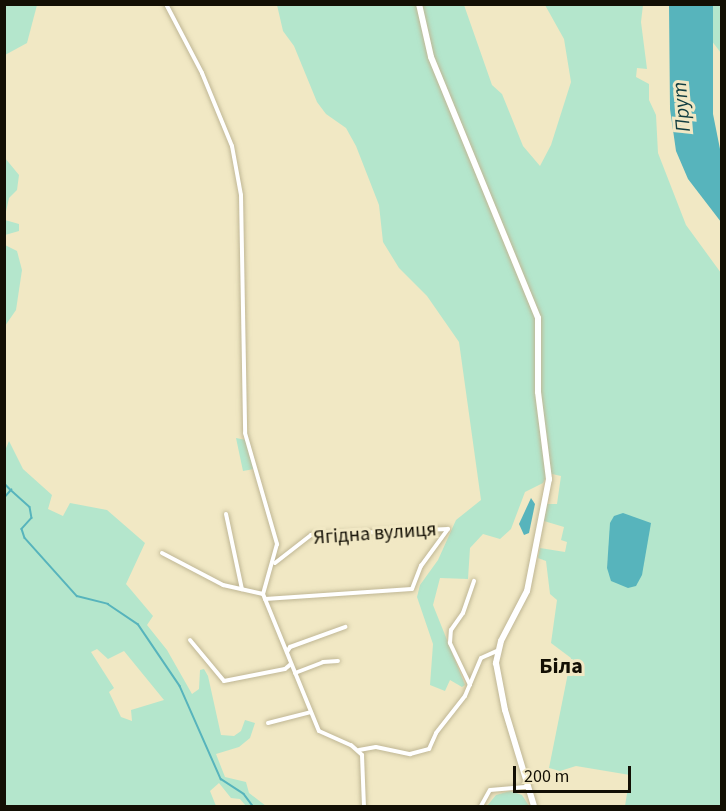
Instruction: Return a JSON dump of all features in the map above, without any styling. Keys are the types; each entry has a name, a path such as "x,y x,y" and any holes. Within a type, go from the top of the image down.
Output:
{"main road":[{"path":"419,4 431,57 498,228 531,294 540,341 538,392 549,479 527,591 497,651 505,710 534,807"}],"street":[{"path":"166,4 202,73 232,146 241,195 245,433 277,544 264,596 322,734 359,750 369,747 410,754 426,752 470,685 481,658 497,651"},
{"path":"226,514 242,589"},
{"name":"Ягідна вулиця","path":"264,596 412,589 421,566 448,529 311,535 274,563"},
{"path":"162,553 223,585 264,596"},
{"path":"470,685 450,643 451,630 463,613 474,581"},
{"path":"287,654 290,647 345,627"},
{"path":"190,639 224,681 276,672 291,664"},
{"path":"295,673 323,662 338,661"},
{"path":"268,723 311,712"},
{"path":"359,750 366,771 364,807"},
{"path":"481,807 489,790 528,787"}],"green space":[{"path":"5,4 37,5 27,43 5,55"},
{"path":"277,5 464,5 492,85 502,94 523,146 540,166 551,145 571,82 564,39 545,5 643,5 641,22 647,69 637,68 636,77 649,84 649,100 656,115 658,153 686,225 721,273 721,806 625,806 630,775 576,766 560,771 549,768 571,658 551,643 557,600 550,594 546,561 538,558 540,548 565,552 567,542 561,540 564,527 544,521 547,504 557,504 561,476 548,473 543,483 525,492 511,529 500,539 483,534 470,548 468,579 440,578 433,605 465,685 462,687 450,680 445,691 430,685 433,644 417,597 420,585 438,560 456,520 481,500 459,342 427,296 399,268 383,242 379,205 356,146 346,128 326,114 317,102 294,46 283,31","holes":["609,548 642,575 607,568"]},
{"path":"713,5 721,5 721,53 711,40"},
{"path":"5,158 19,175 17,190 9,198 5,216"},
{"path":"5,220 19,224 19,231 5,235"},
{"path":"5,245 17,251 22,270 16,310 5,326"},
{"path":"236,438 246,440 254,469 243,471"},
{"path":"9,441 23,469 52,495 48,509 63,516 70,503 107,510 145,543 126,584 153,616 147,625 167,650 192,694 199,689 200,670 204,669 208,676 221,735 234,736 241,731 245,720 255,723 250,738 239,747 216,754 225,777 246,782 249,793 266,806 246,806 240,799 231,798 219,783 210,791 216,806 5,806 4,453","holes":["97,649 108,659 124,651 164,700 131,710 132,721 121,717 109,692 114,688 91,652"]},
{"path":"510,791 522,795 529,806 487,806 496,795"}],"water":[{"name":"Прут","path":"669,5 713,5 713,114 721,154 721,222 688,179 676,151 670,109"},
{"path":"531,498 535,504 529,533 524,535 519,524"},
{"path":"623,513 651,523 642,575 636,586 628,588 611,581 607,568 610,523 614,516"}],"waterway":[{"path":"4,483 10,489"},
{"path":"4,498 11,490 30,507 32,518 22,529 25,538 77,596 108,604 138,624 180,686 221,779 244,794 253,806"}],"district":[{"name":"Біла","path":"561,667"}]}
